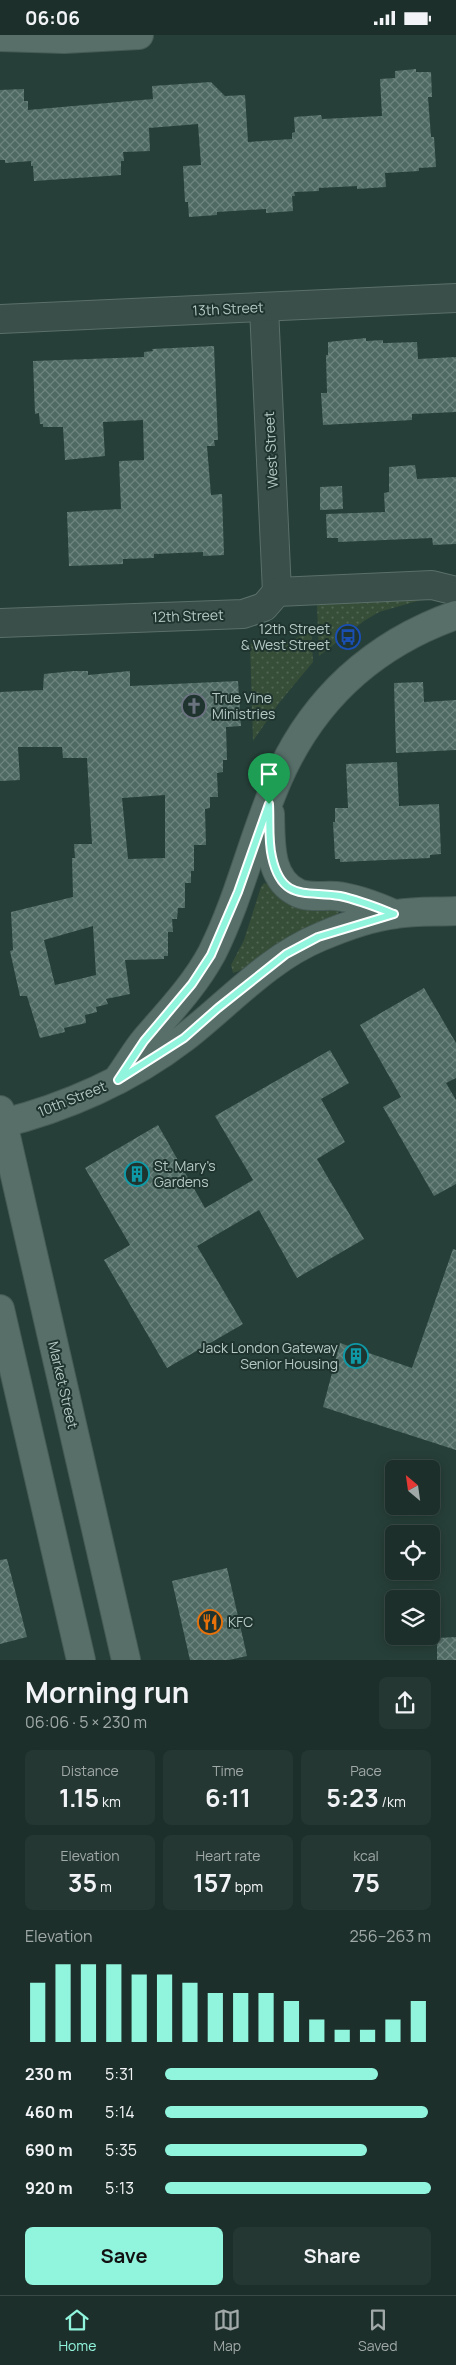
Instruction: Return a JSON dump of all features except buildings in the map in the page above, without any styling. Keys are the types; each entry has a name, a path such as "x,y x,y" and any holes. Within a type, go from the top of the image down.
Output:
{"main road":[{"path":"0,37 64,39 139,35"},
{"path":"118,1080 144,1041 192,984 211,955 238,892 278,780 292,750 309,721 334,691 387,648 456,615"},
{"path":"269,804 272,857 276,870 286,884 299,894 337,896 365,902 394,914 456,911"},
{"name":"10th Street","path":"1,1119 36,1114 118,1080 184,1038 218,1008 286,954 318,937 394,914"},
{"name":"Market Street","path":"1,1119 126,1660"},
{"path":"0,1309 81,1660"}],"street":[{"name":"13th Street","path":"0,319 456,298"},
{"name":"West Street","path":"264,308 277,591"},
{"path":"277,591 432,585 456,591"},
{"name":"12th Street","path":"0,623 243,614 264,607 277,591"}],"green space":[{"path":"428,598 379,612 364,621 319,656 317,604 320,599"},
{"path":"311,625 313,662 279,703 253,741 250,644 292,640 306,632"},
{"path":"264,883 338,908 339,912 287,937 241,970 233,973 231,965 244,940 261,887"}],"place":[{"name":"12th Street & West Street","path":"348,637"},
{"name":"True Vine Ministries","path":"194,706"},
{"name":"St. Mary's Gardens","path":"137,1174"},
{"name":"Jack London Gateway Senior Housing","path":"356,1356"},
{"name":"KFC","path":"210,1622"}],"route":[{"path":"269,804 272,857 276,870 286,884 299,894 337,896 365,902 394,914 318,937 286,954 218,1008 184,1038 118,1080 144,1041 192,984 211,955 238,892 269,804"}]}
